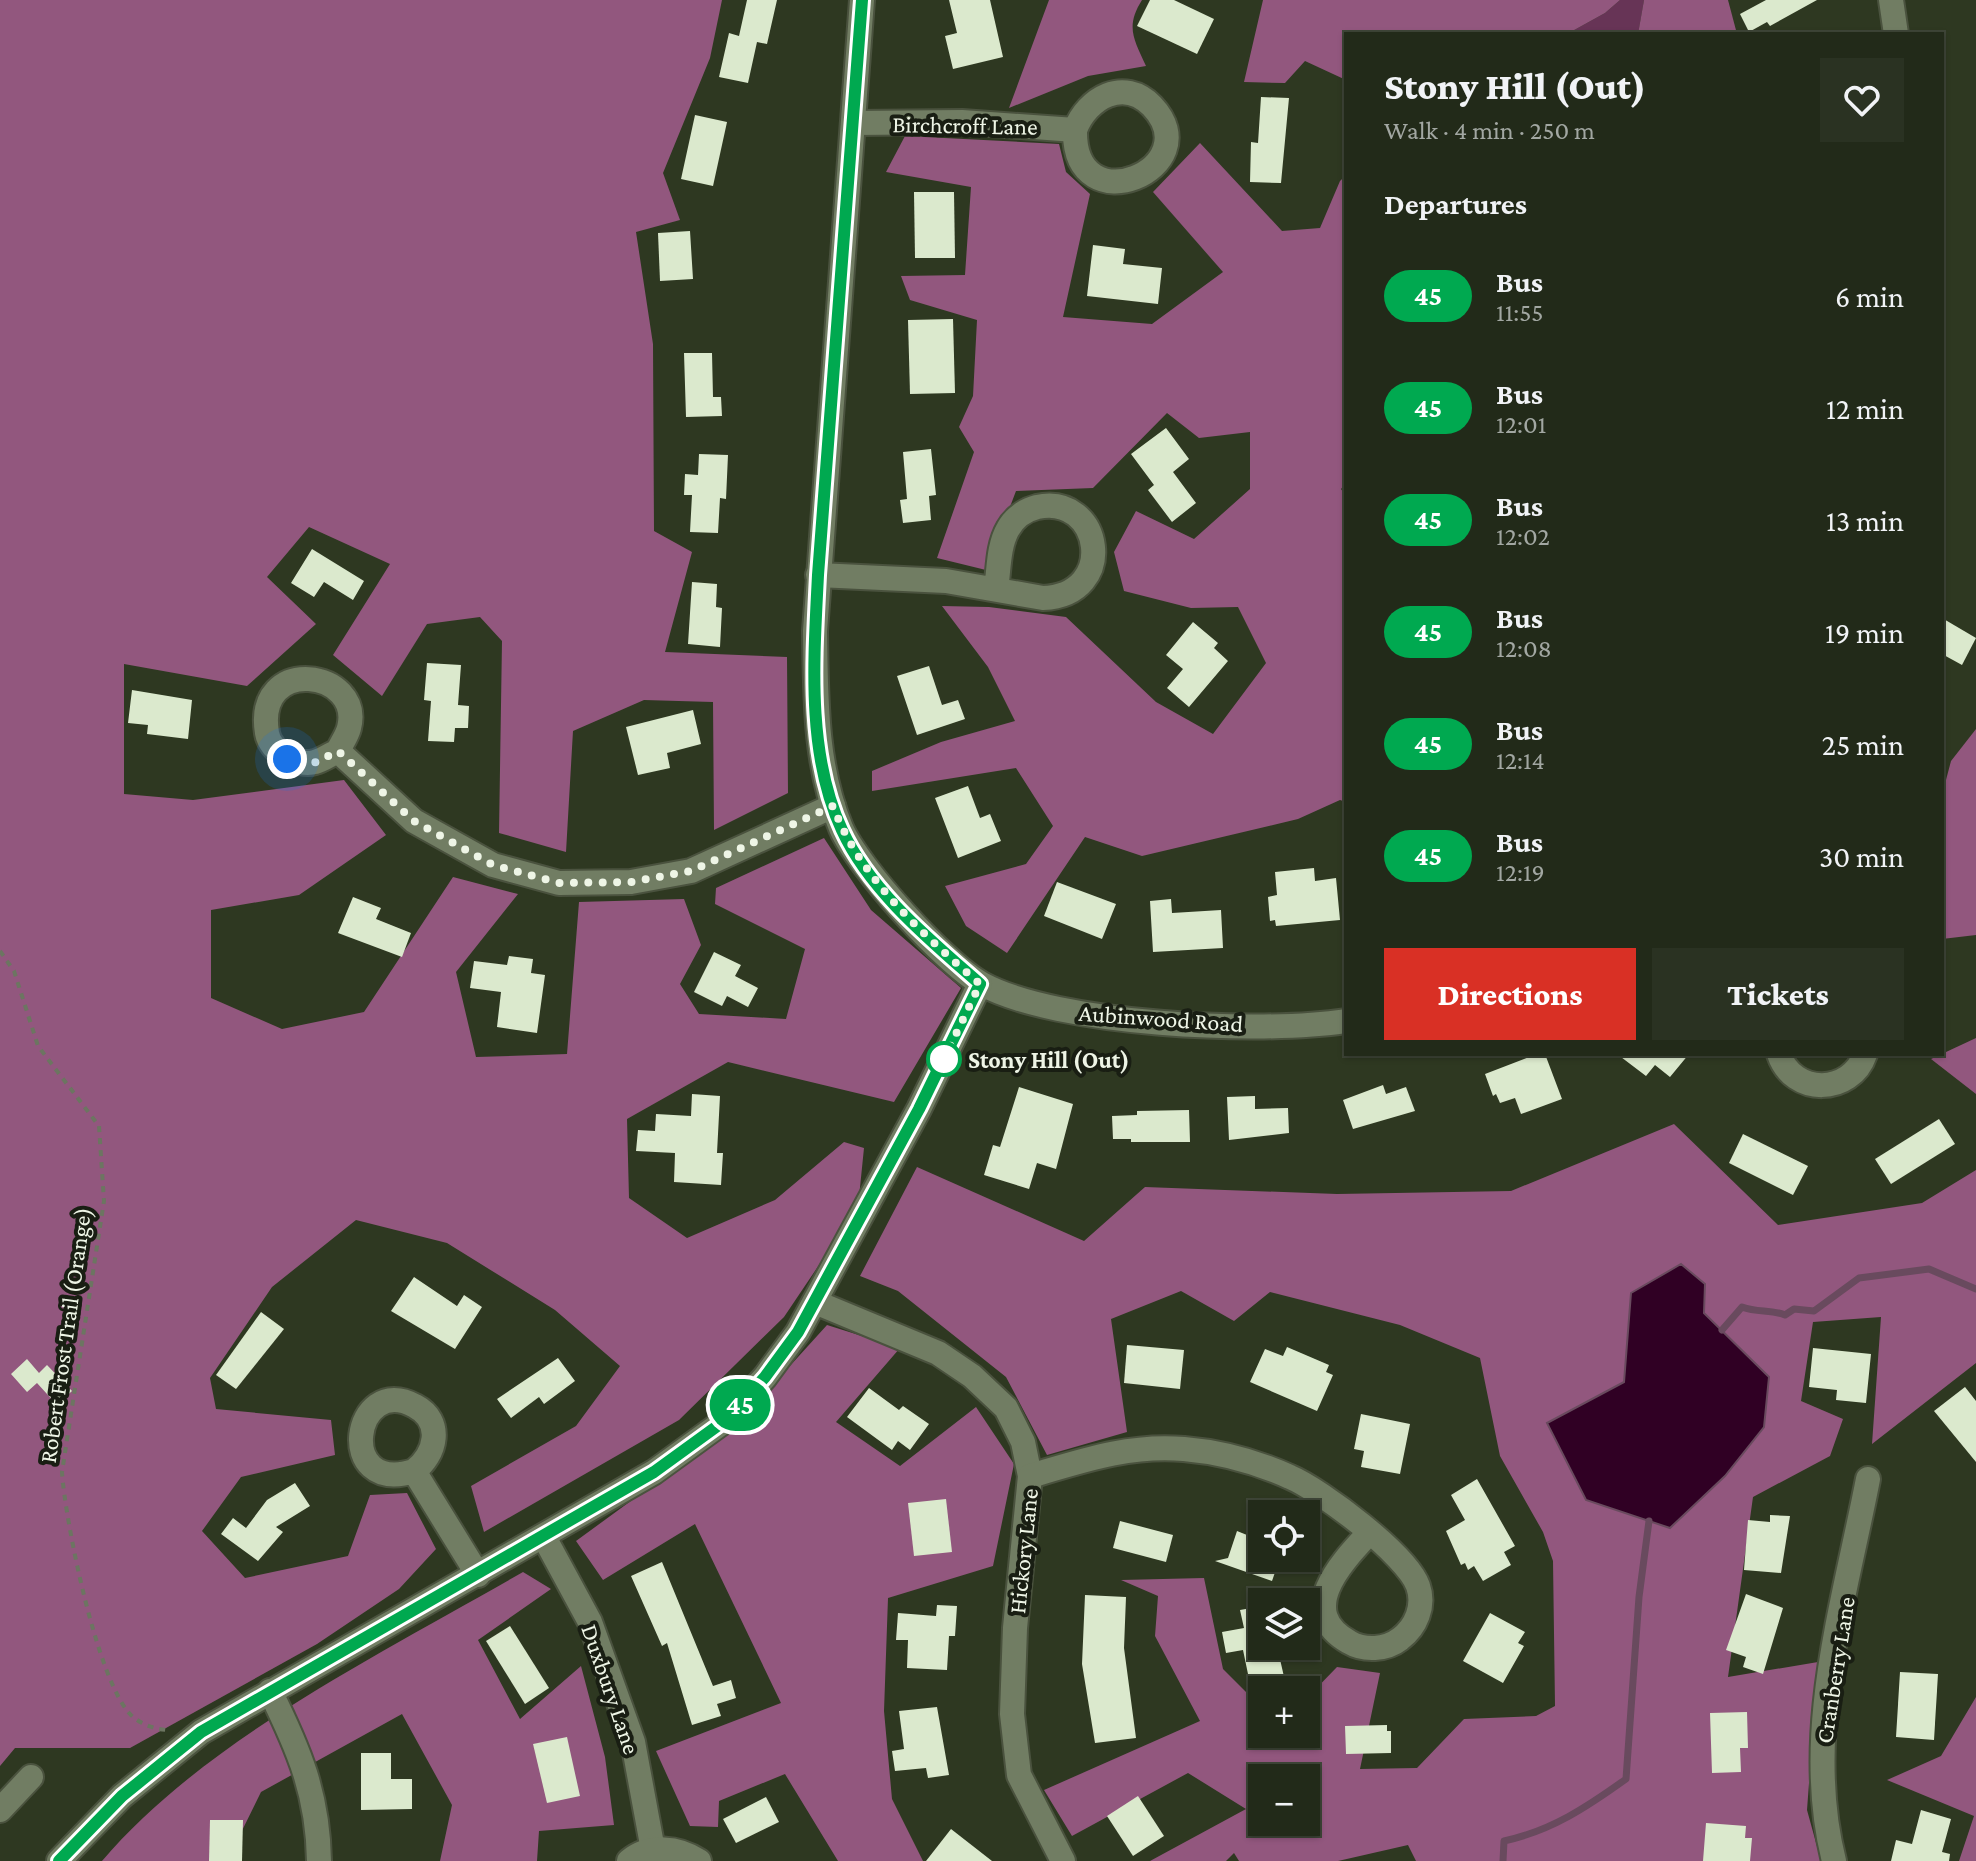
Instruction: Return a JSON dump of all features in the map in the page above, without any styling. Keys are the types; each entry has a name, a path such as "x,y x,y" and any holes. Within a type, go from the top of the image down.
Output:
{"street":[{"path":"59,1861 122,1796 201,1732 270,1691 351,1649 654,1472 727,1419 765,1377 815,1302 919,1109 980,984 917,926 861,862 833,806 825,777 816,688 818,575 862,0"},
{"path":"1891,0 1896,32"},
{"name":"Birchcroff Lane","path":"854,123 976,122 1075,130"},
{"path":"818,575 889,576 1043,598 1072,591 1092,568 1095,553 1085,524 1060,507 1045,506 1018,517 1003,543 996,589"},
{"path":"338,751 414,821 493,865 559,883 631,882 691,871 833,806"},
{"name":"Aubinwood Road","path":"980,984 1022,1000 1090,1014 1212,1024 1344,1021"},
{"path":"1780,1056 1788,1071 1799,1080 1826,1086 1852,1076 1864,1056"},
{"name":"Hickory Lane","path":"815,1302 938,1353 972,1376 1006,1408 1023,1442 1030,1476 1015,1628 1012,1714 1019,1775 1063,1861"},
{"path":"1030,1476 1118,1450 1184,1448 1242,1459 1293,1478 1353,1516 1411,1573 1419,1587 1421,1603 1417,1619 1408,1633 1396,1643 1380,1648 1364,1648 1348,1642 1336,1632 1325,1604 1332,1575 1369,1533"},
{"path":"414,1471 478,1575"},
{"name":"Cranberry Lane","path":"1834,1861 1823,1818 1820,1775 1826,1702 1868,1479"},
{"name":"Duxbury Lane","path":"544,1537 590,1622 633,1742 653,1850"},
{"path":"270,1691 303,1756 318,1818 319,1861"},
{"path":"0,1810 31,1777"},
{"path":"629,1861 653,1850 672,1849 699,1861"}],"path":[{"name":"Robert Frost Trail (Orange)","path":"0,951 14,971 38,1046 99,1126 104,1201 62,1472 65,1515 85,1602 117,1692 132,1716 154,1729 201,1732"}],"shaded area":[{"path":"0,0 722,0 710,58 663,173 680,220 636,232 653,344 654,531 692,552 665,652 787,657 788,793 714,830 713,702 644,700 573,731 566,852 499,833 502,641 480,617 427,624 382,696 333,655 390,564 309,527 267,577 316,624 247,686 124,664 124,794 193,800 344,780 386,835 299,895 211,910 211,998 282,1029 364,1012 453,877 518,894 456,972 476,1057 567,1054 579,902 684,899 701,945 680,984 699,1014 786,1019 805,949 715,904 716,888 824,838 871,910 961,988 894,1102 728,1062 627,1119 629,1198 687,1238 775,1200 844,1142 864,1148 858,1207 784,1317 679,1420 484,1532 471,1486 576,1426 620,1366 555,1310 447,1243 356,1220 272,1287 210,1378 216,1409 331,1420 335,1455 241,1477 202,1531 245,1578 348,1556 370,1495 407,1493 436,1549 399,1589 317,1644 130,1748 15,1748 0,1766"},
{"path":"1049,0 1142,0 1134,18 1133,33 1146,66 1088,76 1009,108"},
{"path":"1263,0 1620,0 1605,13 1571,32 1344,32 1344,79 1305,61 1285,83 1244,82"},
{"path":"1620,0 1644,0 1638,32 1571,32 1605,13"},
{"path":"1644,0 1728,0 1736,32 1638,32"},
{"path":"905,136 1059,144 1066,172 1090,194 1063,317 1152,324 1223,272 1153,192 1200,143 1282,231 1320,228 1344,177 1344,485 1341,489 1344,493 1344,801 1340,800 1298,819 1142,856 1085,837 1007,953 966,926 945,886 1026,864 1053,826 1016,768 872,791 872,771 941,742 1015,721 988,667 942,606 989,607 1066,617 1156,702 1213,734 1266,663 1238,607 1191,608 1124,591 1114,552 1136,511 1194,539 1250,489 1250,432 1199,438 1167,413 1093,488 1016,491 986,570 937,558 974,452 959,427 973,396 977,320 910,300 901,276 965,275 971,187 886,172"},
{"path":"1976,729 1976,935 1944,939 1944,787 1951,761"},
{"path":"1976,1038 1976,1094 1931,1059 1944,1056 1944,1053"},
{"path":"1674,1124 1778,1225 1922,1203 1976,1170 1976,1363 1872,1444 1881,1317 1813,1322 1801,1401 1843,1419 1830,1456 1753,1497 1728,1677 1818,1662 1807,1810 1821,1861 1416,1861 1408,1845 1338,1861 1239,1861 1234,1853 1226,1861 1150,1861 1246,1809 1188,1773 1072,1836 1044,1790 1200,1721 1155,1636 1158,1596 1121,1580 1204,1578 1223,1669 1248,1694 1248,1748 1320,1748 1320,1685 1337,1667 1380,1673 1360,1769 1417,1768 1464,1719 1536,1716 1555,1706 1553,1561 1543,1532 1500,1456 1480,1358 1400,1325 1270,1292 1234,1321 1181,1291 1111,1319 1127,1432 1047,1455 1006,1377 898,1291 860,1276 917,1167 1084,1241 1145,1187 1337,1194 1511,1191","holes":["1705,1284 1704,1313 1670,1528 1586,1500 1547,1423 1624,1382 1631,1293"]},
{"path":"1681,1264 1705,1284 1704,1313 1769,1377 1764,1427 1725,1476 1670,1528 1586,1500 1547,1423 1624,1382 1631,1293"},
{"path":"827,1325 900,1348 836,1422 900,1466 976,1407 1014,1464 993,1566 888,1598 884,1711 892,1799 923,1861 838,1861 785,1774 719,1801 718,1827 690,1826 656,1751 781,1703 695,1524 603,1580 576,1541 739,1422"},
{"path":"523,1572 551,1589 478,1640 520,1719 581,1666 605,1757 614,1825 539,1831 537,1861 440,1861 452,1805 402,1714 261,1792 227,1861 102,1861 144,1817 192,1775 244,1737 356,1667"},
{"path":"1976,1697 1976,1861 1959,1861 1974,1816 1887,1780 1941,1756"}],"building":[{"path":"747,0 777,0 767,44 757,42 748,83 719,77 729,33 739,36"},
{"path":"949,0 990,0 1003,57 953,69 945,36 957,33"},
{"path":"1150,0 1174,0 1214,19 1197,54 1137,26"},
{"path":"1766,0 1817,0 1770,26 1767,22 1749,32 1740,14"},
{"path":"1261,97 1289,98 1281,183 1250,182 1251,142 1258,143"},
{"path":"695,115 727,122 713,186 681,179"},
{"path":"914,192 954,192 955,258 915,258"},
{"path":"690,231 693,279 660,281 658,233"},
{"path":"1093,245 1125,249 1123,264 1162,268 1158,304 1087,296"},
{"path":"953,319 955,393 910,394 908,320"},
{"path":"684,353 712,353 713,397 721,397 722,416 686,417"},
{"path":"1166,428 1189,459 1173,472 1196,503 1172,522 1148,490 1154,485 1131,454"},
{"path":"931,449 936,495 929,496 931,520 903,523 900,500 907,499 903,452"},
{"path":"699,454 728,455 726,499 720,498 718,533 690,532 692,495 684,495 685,474 698,475"},
{"path":"312,549 364,581 353,600 324,582 314,597 291,583"},
{"path":"692,582 717,584 716,607 722,608 720,647 688,644"},
{"path":"1944,619 1976,638 1962,665 1944,655"},
{"path":"1193,622 1218,643 1214,648 1228,661 1189,707 1167,688 1183,669 1166,655"},
{"path":"427,663 461,665 458,705 469,706 468,728 455,728 454,742 428,741 431,701 424,700"},
{"path":"929,666 942,705 958,700 965,719 917,735 897,676"},
{"path":"132,690 192,700 188,739 147,734 148,725 128,723"},
{"path":"693,710 701,744 667,753 670,768 638,775 626,727"},
{"path":"968,786 980,818 990,814 1001,841 958,858 935,798"},
{"path":"1314,868 1315,881 1336,878 1340,920 1276,926 1275,920 1270,921 1268,897 1277,895 1275,872"},
{"path":"1057,882 1116,904 1102,939 1044,916"},
{"path":"353,897 381,908 376,919 411,933 402,957 338,933"},
{"path":"1171,899 1172,913 1221,910 1223,948 1153,952 1150,901"},
{"path":"714,952 741,965 735,976 758,988 748,1007 727,996 722,1006 694,992"},
{"path":"509,956 533,959 531,973 545,975 537,1033 497,1027 501,992 470,988 474,961 507,965"},
{"path":"1532,1056 1546,1056 1562,1099 1521,1114 1515,1098 1500,1103 1496,1094 1493,1096 1485,1074"},
{"path":"1620,1056 1687,1056 1670,1077 1655,1065 1646,1076"},
{"path":"1383,1085 1386,1094 1406,1087 1415,1111 1353,1129 1343,1100"},
{"path":"1019,1087 1073,1104 1056,1169 1037,1163 1029,1189 984,1175 993,1145 1000,1147"},
{"path":"692,1094 720,1096 717,1153 723,1153 721,1185 674,1182 675,1153 636,1151 638,1130 655,1131 656,1114 691,1116"},
{"path":"1255,1096 1255,1109 1288,1108 1289,1133 1229,1140 1227,1097"},
{"path":"1189,1110 1190,1142 1113,1139 1112,1116 1137,1115 1137,1111"},
{"path":"1939,1119 1955,1144 1891,1184 1875,1159"},
{"path":"1743,1134 1808,1166 1793,1195 1729,1163"},
{"path":"414,1277 457,1306 464,1295 482,1307 455,1349 391,1311"},
{"path":"261,1312 284,1329 236,1389 216,1375"},
{"path":"1127,1345 1184,1350 1180,1389 1124,1383"},
{"path":"1287,1347 1329,1365 1326,1372 1333,1375 1317,1411 1250,1382 1265,1349 1283,1356"},
{"path":"1813,1348 1871,1354 1866,1403 1836,1400 1837,1390 1809,1387"},
{"path":"558,1358 575,1381 544,1404 539,1397 511,1418 497,1399"},
{"path":"27,1359 39,1373 47,1365 72,1391 57,1405 37,1383 27,1392 11,1374"},
{"path":"1965,1387 1976,1401 1976,1462 1934,1411"},
{"path":"869,1388 899,1410 903,1406 929,1424 910,1450 898,1441 892,1450 847,1417"},
{"path":"1361,1414 1410,1424 1400,1474 1361,1467 1364,1451 1354,1449"},
{"path":"1477,1479 1515,1546 1504,1552 1511,1565 1483,1581 1474,1566 1468,1570 1465,1563 1461,1565 1446,1531 1465,1520 1451,1495"},
{"path":"295,1483 310,1506 276,1527 283,1532 258,1561 221,1534 233,1518 246,1528 267,1500"},
{"path":"946,1499 952,1552 914,1556 908,1503"},
{"path":"1770,1515 1790,1516 1781,1573 1744,1570 1748,1520 1770,1522"},
{"path":"1120,1521 1173,1535 1166,1562 1113,1548"},
{"path":"1237,1531 1248,1535 1248,1572 1275,1572 1272,1581 1215,1561 1228,1558"},
{"path":"662,1562 713,1686 731,1680 736,1698 717,1704 721,1716 692,1725 667,1643 662,1646 631,1576"},
{"path":"1746,1594 1783,1608 1763,1674 1743,1667 1746,1657 1726,1650"},
{"path":"1085,1595 1126,1597 1124,1648 1136,1738 1095,1743 1082,1664"},
{"path":"937,1605 957,1606 955,1636 949,1636 947,1670 907,1668 908,1640 896,1640 898,1613 936,1616"},
{"path":"1248,1609 1248,1660 1280,1660 1284,1676 1248,1676 1243,1650 1226,1653 1222,1632 1244,1628 1240,1610"},
{"path":"1490,1613 1525,1632 1518,1643 1524,1646 1503,1683 1463,1661"},
{"path":"510,1626 549,1688 525,1704 486,1641"},
{"path":"1900,1672 1938,1674 1934,1740 1896,1737"},
{"path":"937,1707 949,1775 928,1778 926,1768 895,1771 892,1751 904,1749 899,1711"},
{"path":"1747,1712 1748,1748 1740,1748 1741,1772 1712,1773 1710,1713"},
{"path":"1387,1725 1387,1731 1391,1731 1391,1753 1346,1754 1345,1726"},
{"path":"567,1737 580,1796 547,1803 533,1744"},
{"path":"361,1753 391,1753 391,1779 412,1779 412,1809 361,1810"},
{"path":"1138,1796 1164,1836 1133,1856 1107,1816"},
{"path":"766,1797 779,1822 736,1843 723,1819"},
{"path":"1921,1810 1951,1819 1942,1852 1950,1854 1949,1861 1891,1861 1896,1840 1912,1844"},
{"path":"210,1820 243,1820 242,1861 209,1861"},
{"path":"1706,1823 1746,1826 1745,1838 1752,1838 1750,1861 1703,1861"},
{"path":"951,1829 992,1861 926,1861"}],"waterway":[{"path":"1722,1330 1742,1307 1785,1315 1794,1309 1814,1311 1859,1278 1929,1269 1976,1289"},
{"path":"1503,1861 1504,1841 1568,1817 1626,1779 1639,1597 1649,1521"}],"bus line":[{"name":"45","path":"59,1861 136,1783 201,1732 235,1710 351,1649 654,1472 727,1419 765,1377 798,1332 919,1109 980,984 917,926 861,862 842,831 833,806 819,736 815,631 820,536 834,390 862,0"}],"place":[{"name":"Stony Hill (Out)","path":"944,1059"}],"route":[{"path":"287,759 314,763 338,751 414,821 493,865 559,883 631,882 691,871 833,806 842,831 885,892 980,984 944,1059"}]}
